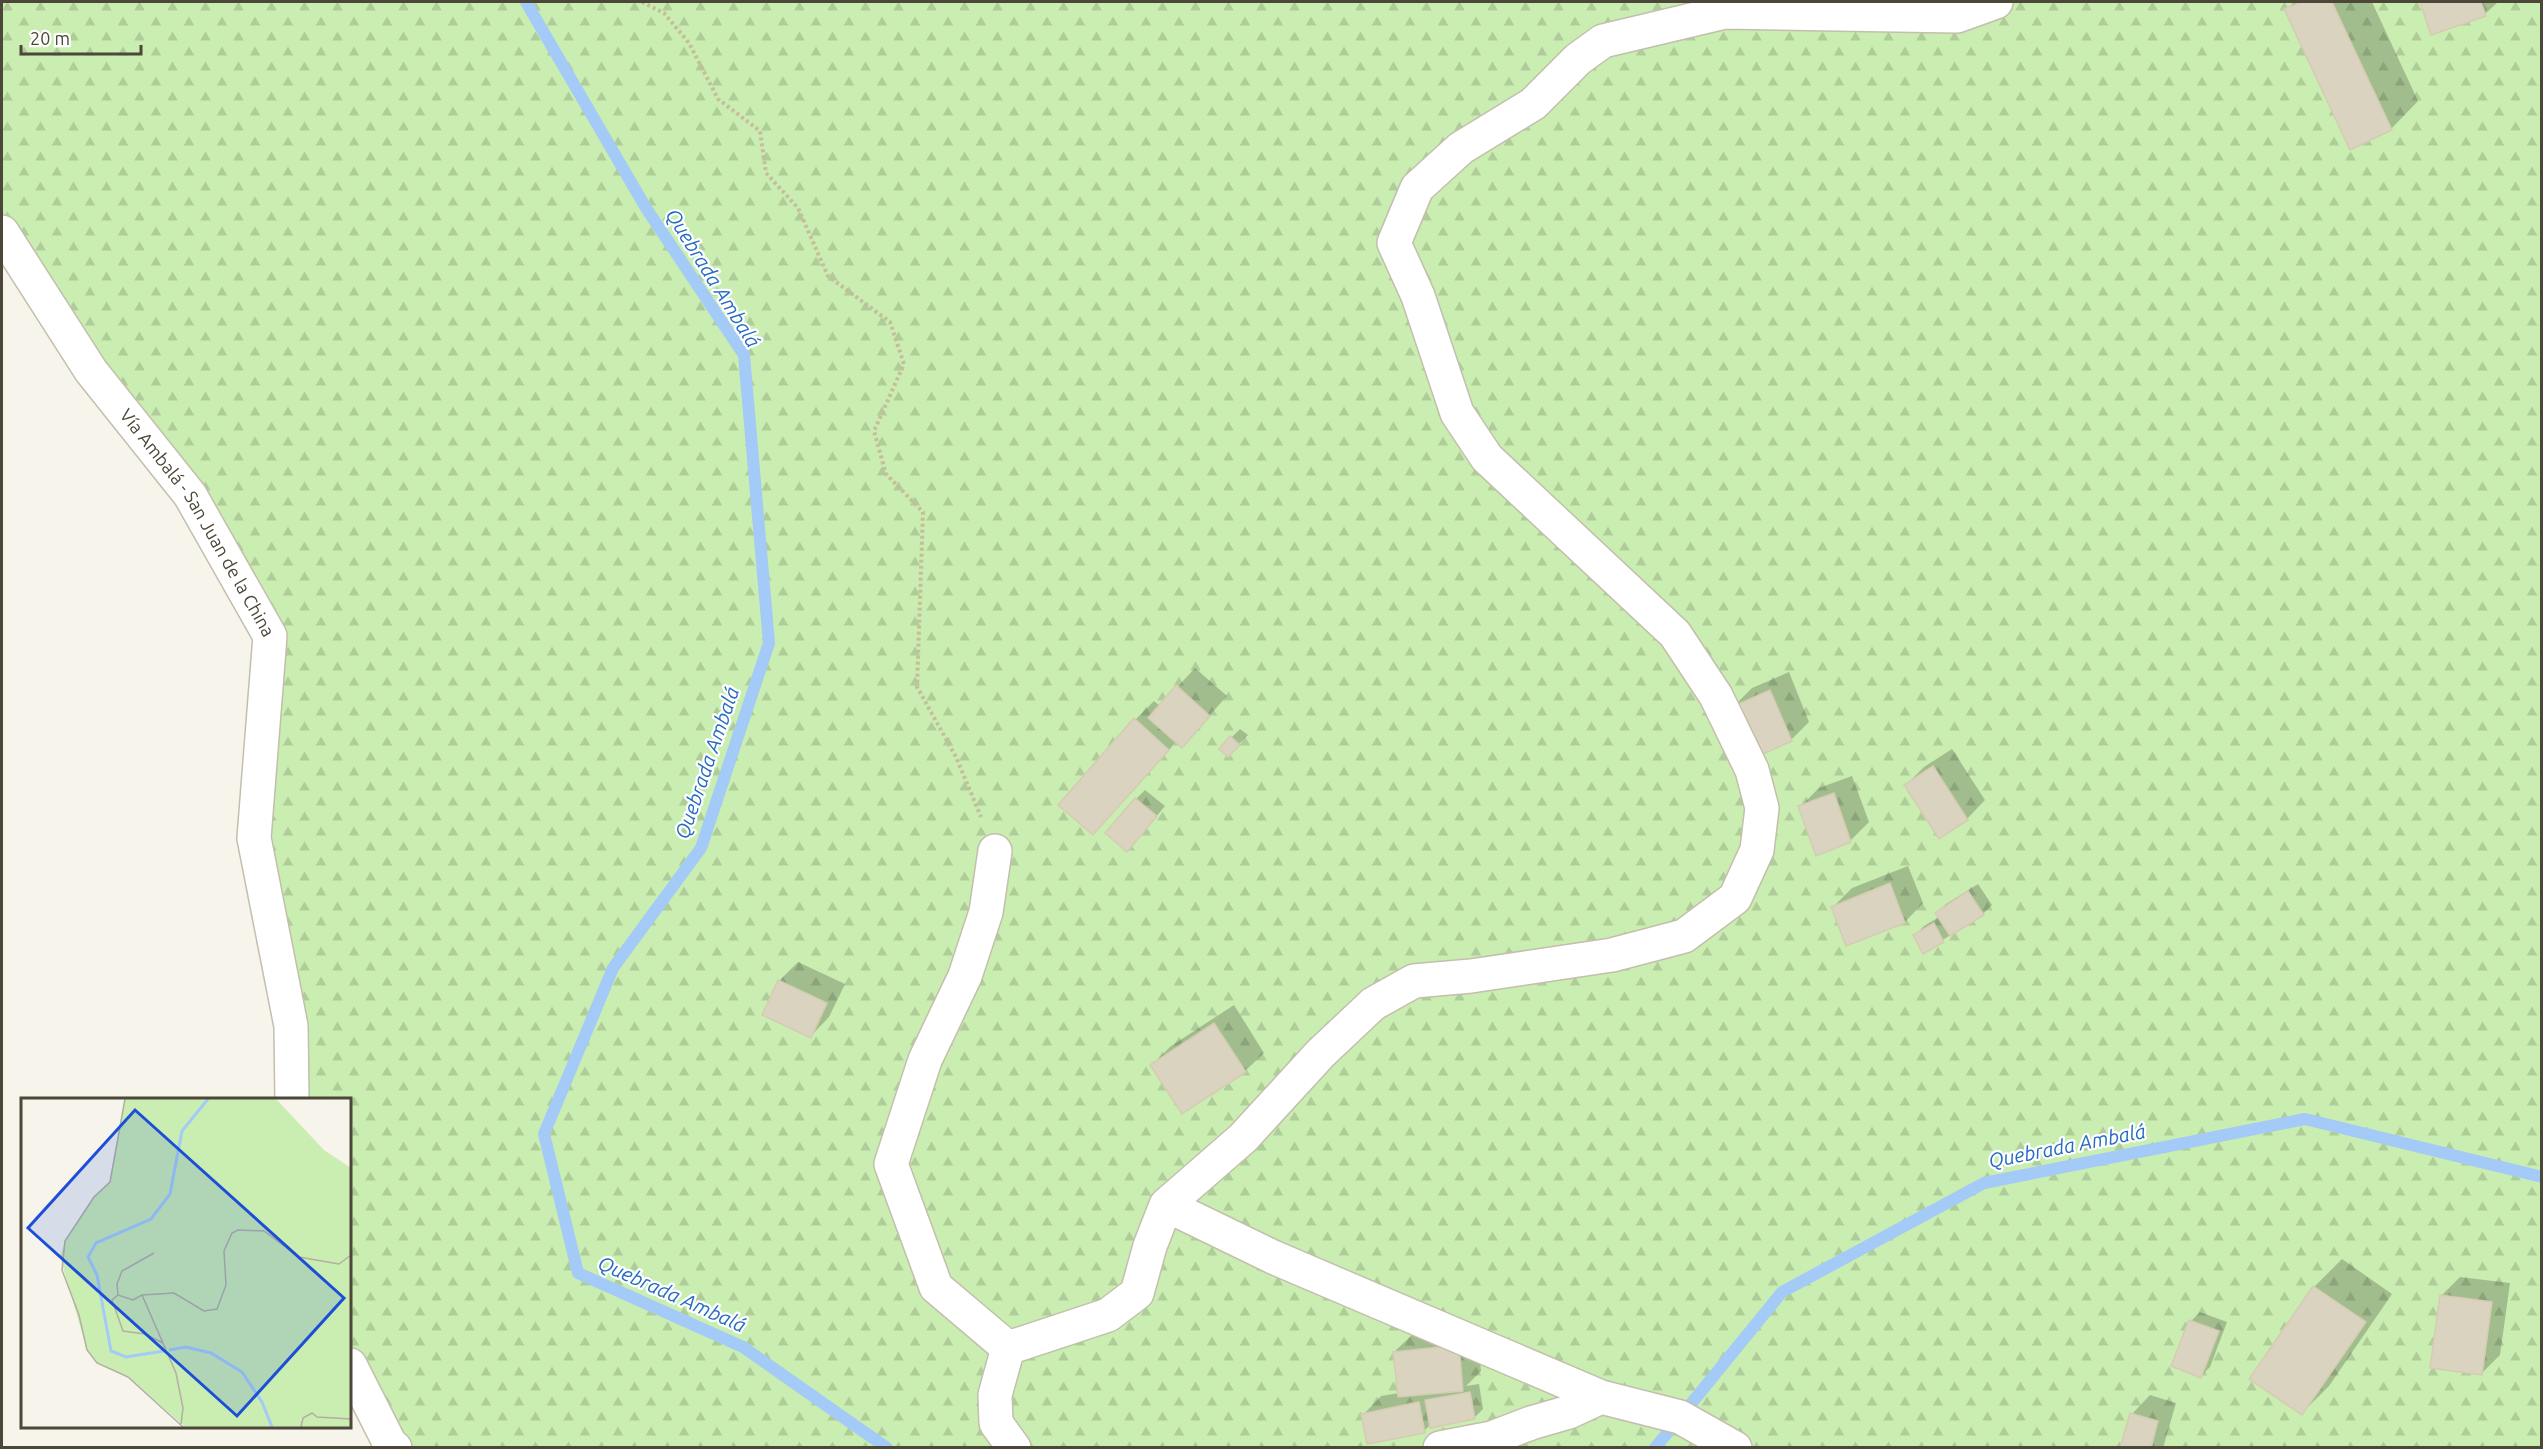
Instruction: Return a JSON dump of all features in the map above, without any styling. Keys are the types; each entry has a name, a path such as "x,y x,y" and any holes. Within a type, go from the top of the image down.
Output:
{"street":[{"path":"1008,1348 1108,1316 1137,1293 1150,1246 1166,1205 1243,1138 1303,1071 1373,1004 1414,981 1471,976 1612,955 1684,936 1735,898 1757,850 1762,808 1752,770 1716,696 1675,634 1487,458 1457,412 1418,296 1394,243 1417,188 1461,148 1533,104 1578,59 1603,41 1725,12 1957,16 1995,2"},
{"name":"Vía Ambalá - San Juan de la China","path":"2,232 91,370 190,495 270,636 254,838 291,1026 292,1098"},
{"path":"995,851 986,912 965,976 925,1060 891,1164 936,1287 1008,1348"},
{"path":"1166,1205 1273,1257 1601,1397 1680,1417 1735,1448"},
{"path":"1008,1348 995,1395 996,1423 1014,1448"},
{"path":"351,1367 390,1444 395,1448"},
{"path":"1440,1448 1492,1438 1569,1412 1601,1397"}],"path":[{"path":"642,2 664,13 689,43 718,99 760,131 766,173 798,208 828,276 890,322 904,364 874,431 886,474 923,513 917,687 956,757 995,851"}],"green space":[{"path":"2,2 2541,2 2541,1447 395,1447 351,1367 351,1098 292,1098 254,838 270,636 2,232"}],"building":[{"path":"2301,2 2332,2 2392,130 2350,150 2284,9"},
{"path":"2420,2 2481,2 2486,16 2431,35"},
{"path":"1176,685 1210,716 1182,748 1148,718"},
{"path":"1770,690 1792,741 1754,758 1732,707"},
{"path":"1134,718 1169,750 1093,835 1058,805"},
{"path":"1230,736 1240,745 1228,757 1219,749"},
{"path":"1933,766 1968,820 1939,839 1904,785"},
{"path":"1834,793 1851,842 1816,856 1798,806"},
{"path":"1135,798 1157,816 1127,852 1105,833"},
{"path":"1890,883 1905,923 1846,946 1831,907"},
{"path":"1968,891 1984,915 1950,936 1935,913"},
{"path":"1934,923 1944,942 1923,954 1913,935"},
{"path":"778,980 827,1003 811,1038 762,1015"},
{"path":"1214,1023 1246,1072 1182,1114 1150,1065"},
{"path":"2313,1286 2366,1322 2302,1415 2249,1379"},
{"path":"2440,1295 2492,1302 2482,1375 2430,1368"},
{"path":"2189,1320 2219,1331 2201,1378 2171,1366"},
{"path":"1459,1345 1463,1391 1398,1397 1393,1352"},
{"path":"1470,1392 1475,1419 1430,1428 1425,1400"},
{"path":"1419,1402 1425,1433 1367,1444 1361,1414"},
{"path":"2130,1413 2158,1421 2151,1448 2120,1448"}],"waterway":[{"name":"Quebrada Ambalá","path":"526,2 646,208 744,355 769,643 701,848 613,968 544,1134 578,1273 743,1347 887,1448"},
{"name":"Quebrada Ambalá","path":"1655,1448 1782,1292 1984,1183 2305,1119 2542,1177"}]}
